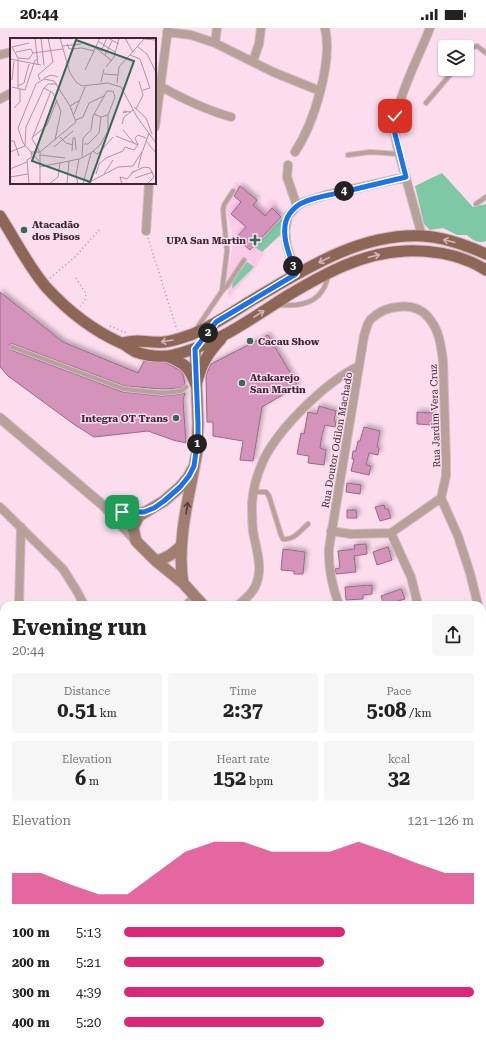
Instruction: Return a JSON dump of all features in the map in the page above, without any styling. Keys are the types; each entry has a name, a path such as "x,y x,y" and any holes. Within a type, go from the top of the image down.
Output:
{"main road":[{"path":"0,216 43,283 74,314 112,340 122,343 136,352 150,355 167,356 195,349 225,334 330,271 351,262 389,252 427,251 460,258 486,270"},
{"path":"122,343 136,341 166,342 194,334 296,274 347,249 368,242 405,236 422,236 457,243 486,254"},
{"path":"191,386 195,349 216,322"},
{"path":"191,386 211,350 225,334"},
{"path":"167,356 181,362 191,372 191,386 198,437 181,546 181,570 183,583"},
{"path":"194,466 189,476 172,494 154,508 144,512 136,520 133,527 136,541 156,561 183,583 199,601"},
{"path":"156,561 165,559 174,554 181,546"}],"street":[{"path":"215,43 217,28"},
{"path":"253,61 261,28"},
{"path":"295,152 304,138 317,105 327,52 327,38 324,28"},
{"path":"422,236 399,154 395,134 395,116 430,28"},
{"path":"156,119 160,86 159,65 167,30 191,35 215,43 273,72 320,91"},
{"path":"0,55 10,52"},
{"path":"160,86 212,112 231,117"},
{"path":"0,99 10,94"},
{"path":"288,165 287,177 297,206"},
{"path":"296,274 287,246 285,231 288,216 297,206 304,202 326,196 406,177"},
{"path":"146,231 149,184"},
{"name":"Rua Doutor Odilon Machado","path":"338,601 330,578 328,562 331,531 364,336 370,320 378,314 386,309 409,307"},
{"name":"Rua Jardim Vera Cruz","path":"409,307 419,310 428,316 438,334 441,346 443,361 446,476 441,498"},
{"path":"243,601 255,587 259,571 259,562 253,530 252,503 260,469 265,458 272,445 309,403 342,376 360,366"},
{"path":"0,418 105,507 136,541"},
{"path":"331,531 374,535 392,533 441,498 458,536 477,601"},
{"path":"0,507 63,569 82,601"},
{"path":"105,507 122,512 144,512"},
{"path":"19,601 21,527"},
{"path":"392,533 410,577 417,601"}],"lane":[{"path":"474,47 477,46 486,53"},
{"path":"426,103 449,76"},
{"path":"348,155 370,152 399,154"},
{"path":"222,291 227,251 223,210 224,205 233,191"},
{"path":"476,204 486,197"},
{"path":"194,334 244,260"},
{"path":"274,305 299,305 318,296 322,291 330,271"},
{"path":"12,347 124,389 162,393 180,391 191,386"},
{"path":"254,492 266,492 269,496 280,536 283,539 287,540 292,538 308,524"},
{"path":"188,601 194,595"}],"path":[{"path":"43,283 74,258 100,229"},
{"path":"146,231 152,254 180,338"},
{"path":"74,314 85,300 86,294 76,278"},
{"path":"106,325 129,333"}],"shaded area":[{"name":"UPA San Martin","path":"236,182 264,206 271,199 277,201 278,208 285,216 282,235 266,249 257,266 229,298 226,281 233,244 233,235 223,201"}],"green space":[{"path":"442,173 473,207 486,204 486,241 476,241 467,235 457,235 443,228 430,230 424,224 415,186"},
{"path":"283,217 280,235 262,252 255,247"},
{"path":"247,262 254,267 232,289 233,279"}],"building":[{"path":"240,186 257,200 253,205 265,216 272,208 281,217 250,250 236,238 246,227 231,214 241,202 234,196"},
{"path":"0,292 63,342 138,373 144,361 166,363 181,371 185,384 180,388 162,389 125,386 13,344 10,344 9,346 11,350 123,392 162,396 185,393 183,400 186,443 148,431 94,437 75,425 8,376 0,367"},
{"path":"268,335 298,386 262,407 253,461 240,460 243,441 213,436 213,422 207,422 206,375 211,364"},
{"path":"319,406 336,411 334,421 336,422 335,427 325,425 322,435 320,448 326,450 324,465 308,463 309,456 297,454 301,433 304,434 308,412 317,414"},
{"path":"417,412 433,413 433,425 417,424"},
{"path":"364,427 380,431 377,447 379,448 378,455 369,453 366,465 371,466 369,475 351,471 354,459 352,459 353,451 356,451 358,441 360,441"},
{"path":"347,483 361,485 360,494 346,492"},
{"path":"384,505 385,509 388,509 391,518 380,521 375,507"},
{"path":"347,510 356,510 357,518 347,518"},
{"path":"366,544 367,554 354,556 356,572 336,574 335,569 340,568 338,551 355,549 354,545"},
{"path":"388,547 392,560 377,565 373,552"},
{"path":"283,549 305,552 303,574 294,574 294,571 281,570"},
{"path":"372,585 372,594 363,595 363,599 346,600 345,587"},
{"path":"401,589 405,599 398,601 383,601 381,596"}],"place":[{"name":"Atacadão dos Pisos","path":"24,230"},
{"name":"UPA San Martin","path":"255,240"},
{"name":"Cacau Show","path":"250,341"},
{"name":"Atakarejo San Martin","path":"242,383"},
{"name":"Integra OT Trans","path":"176,418"}],"route":[{"path":"122,512 138,513 154,508 172,494 189,476 194,466 198,437 195,349 216,322 296,274 287,246 285,231 286,220 290,212 304,202 406,177 395,134 395,116"}]}
